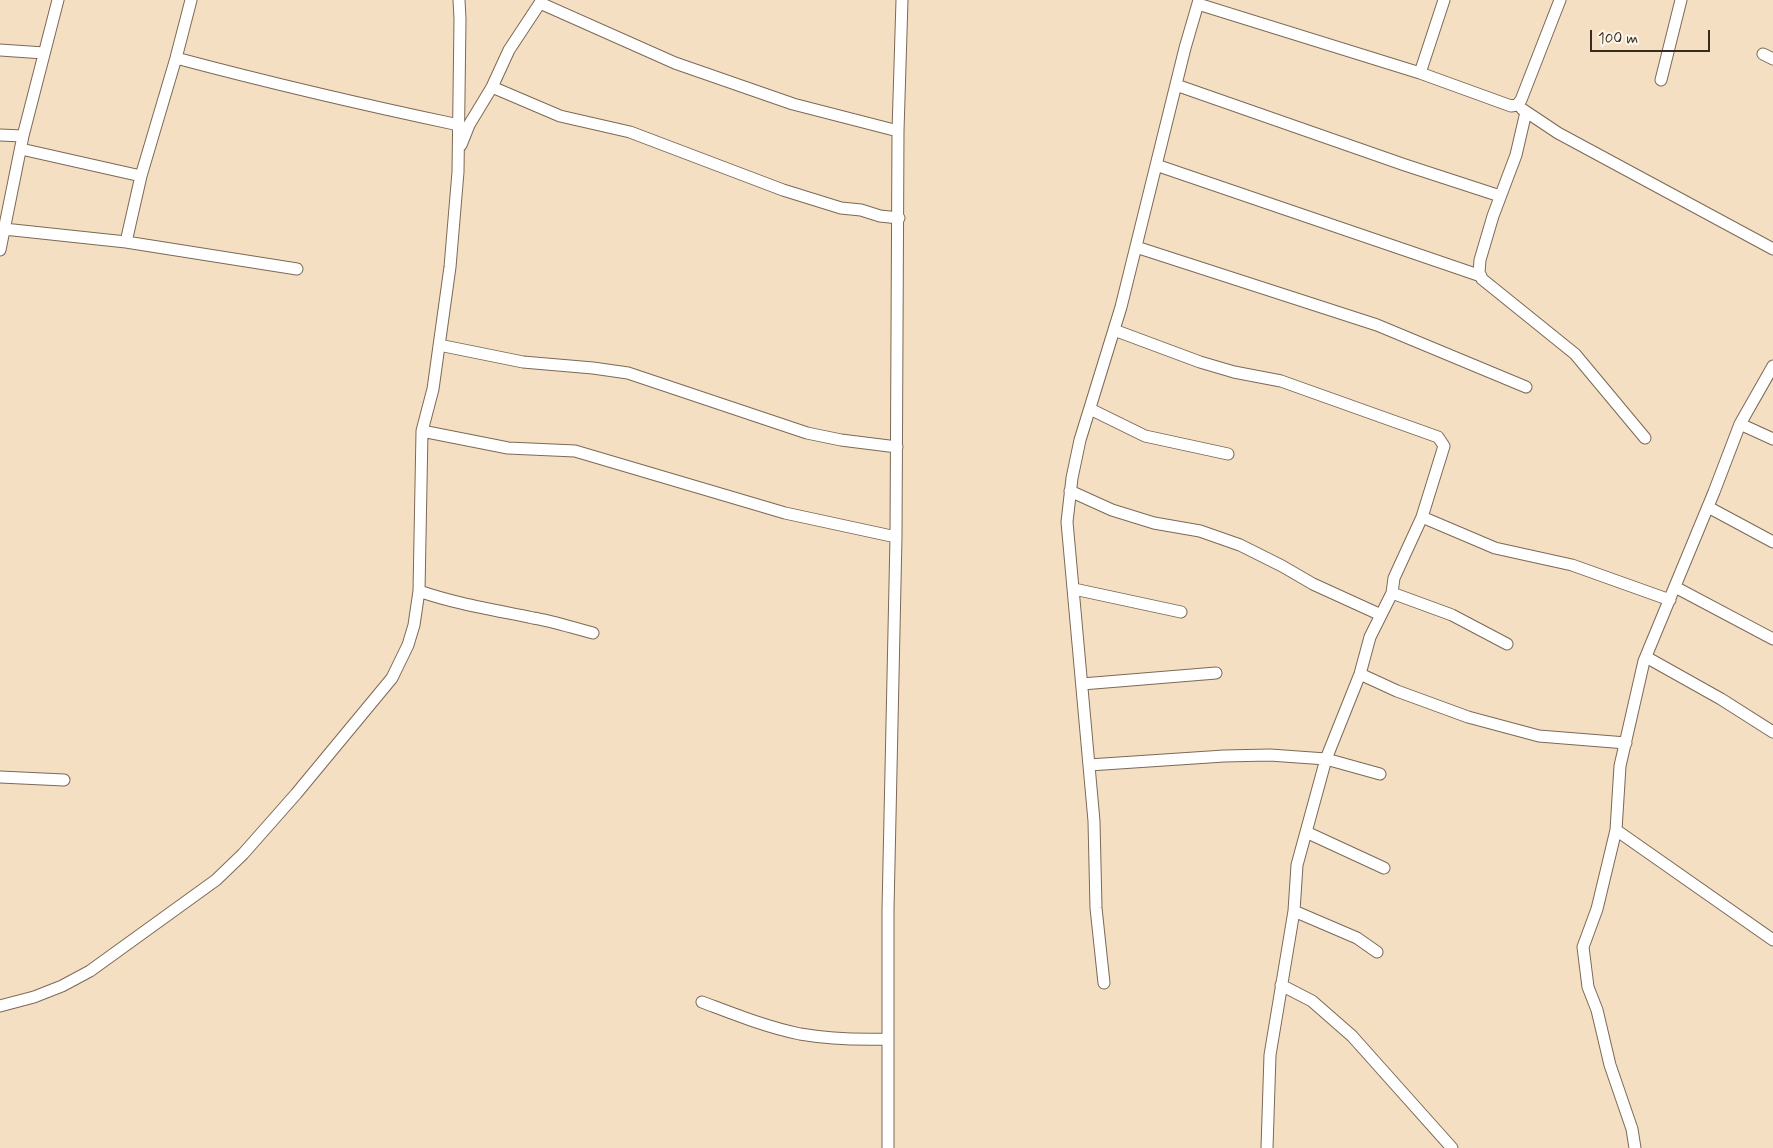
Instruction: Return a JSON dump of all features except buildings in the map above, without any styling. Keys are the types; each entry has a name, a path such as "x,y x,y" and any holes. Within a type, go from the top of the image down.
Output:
{"street":[{"path":"0,250 24,136 58,0"},
{"path":"126,242 141,176 191,0"},
{"path":"0,1006 62,986 90,971 180,908 216,880 243,854 296,794 392,678 408,645 414,625 420,591 422,431 433,388 450,266 459,125 459,0"},
{"path":"888,1148 888,910 896,536 898,131 902,0"},
{"path":"1420,73 1444,0"},
{"path":"1104,983 1096,908 1094,821 1067,522 1070,491 1080,440 1114,330 1199,2 1420,73 1511,106 1516,105 1521,100 1560,0"},
{"path":"1661,80 1681,0"},
{"path":"458,151 469,125 492,87 509,50 541,2 684,66 793,104 898,131"},
{"path":"0,50 44,53"},
{"path":"176,58 282,86 459,125"},
{"path":"1176,85 1396,162 1500,196"},
{"path":"492,87 560,116 630,132 783,190 841,208 899,218"},
{"path":"1516,105 1558,133 1773,250"},
{"path":"1526,112 1516,155 1500,196 1480,260 1479,273 1482,279 1575,354 1645,438"},
{"path":"0,135 24,136"},
{"path":"21,149 141,176"},
{"path":"1156,165 1481,276"},
{"path":"4,229 126,242 297,269"},
{"path":"1136,247 1377,325 1526,388"},
{"path":"1114,330 1200,362 1234,372 1281,381 1438,436 1444,446 1422,517 1394,578 1392,593 1370,637 1360,674 1326,759 1297,865 1294,911 1270,1056 1267,1148"},
{"path":"439,345 523,362 628,373 807,433 841,440 897,447"},
{"path":"1635,1148 1632,1129 1610,1065 1597,1010 1588,986 1583,947 1597,908 1616,830 1620,766 1646,657 1740,424 1773,366"},
{"path":"1090,409 1145,436 1228,454"},
{"path":"1740,424 1773,439"},
{"path":"422,431 508,448 575,451 786,513 896,536"},
{"path":"1070,491 1112,510 1154,524 1200,531 1240,545 1313,584 1381,615"},
{"path":"1708,507 1773,542"},
{"path":"1422,517 1495,548 1572,566 1670,600"},
{"path":"1675,587 1773,639"},
{"path":"1074,589 1181,612"},
{"path":"420,591 439,598 593,633"},
{"path":"1392,593 1452,615 1507,644"},
{"path":"1646,657 1721,698 1773,732"},
{"path":"1082,684 1216,674"},
{"path":"1360,674 1397,691 1468,717 1539,736 1626,743"},
{"path":"1088,765 1270,755 1326,759 1380,774"},
{"path":"0,777 64,780"},
{"path":"1616,830 1773,940"},
{"path":"1306,832 1384,868"},
{"path":"1294,911 1357,938 1377,952"},
{"path":"1281,985 1312,1001 1352,1036 1452,1148"},
{"path":"702,1002 755,1022 799,1034 852,1040 888,1039"}]}
